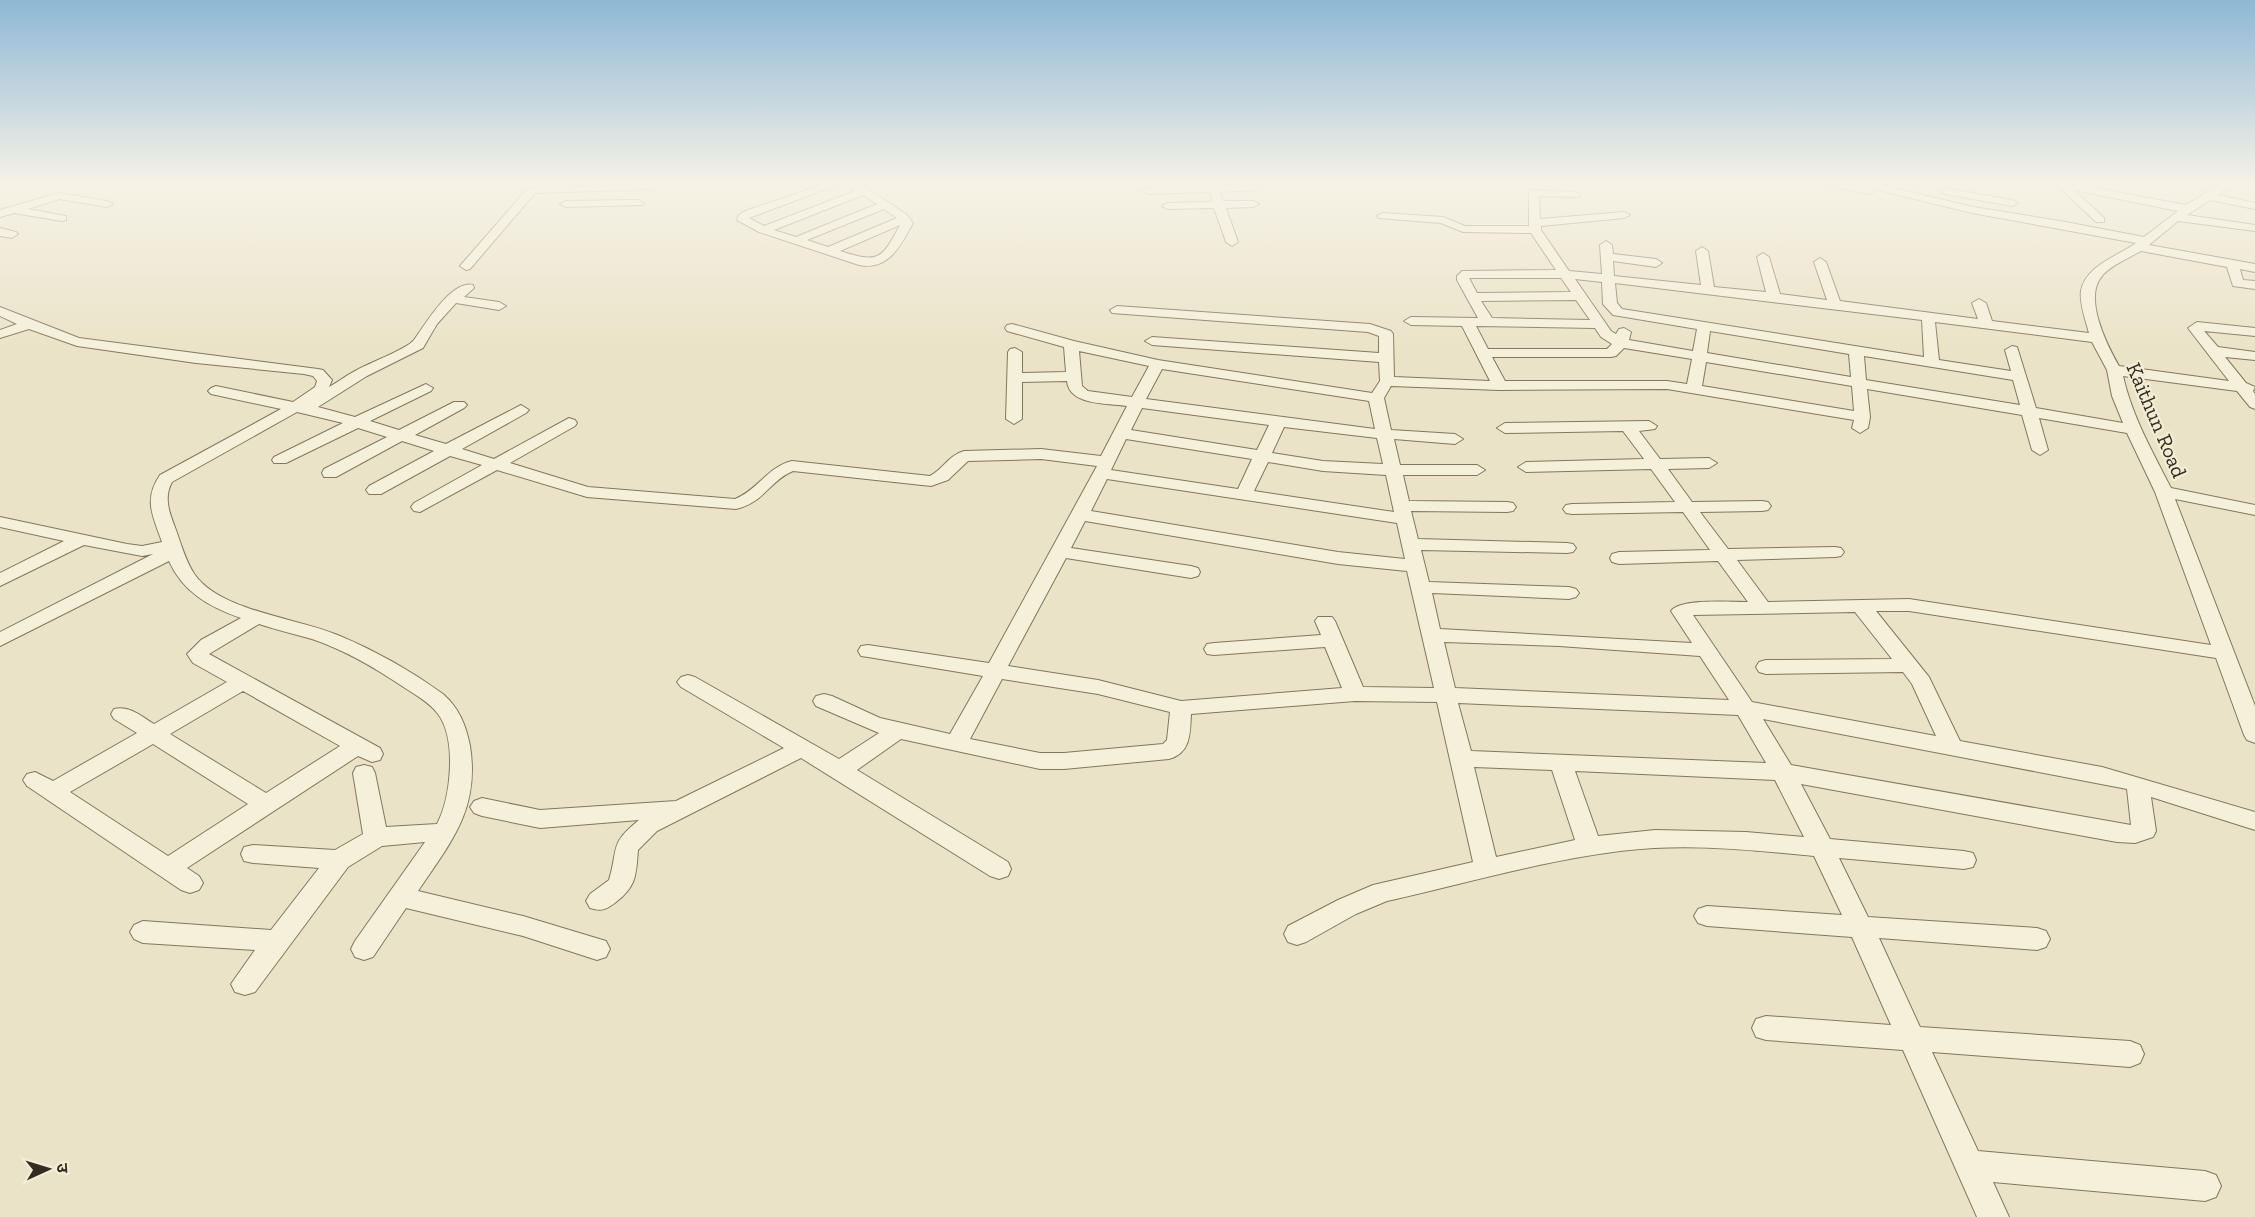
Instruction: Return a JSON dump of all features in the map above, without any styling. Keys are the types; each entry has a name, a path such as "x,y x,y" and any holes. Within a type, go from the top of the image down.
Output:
{"street":[{"path":"466,266 489,240"},
{"path":"791,240 863,262 875,262 890,252 897,240"},
{"path":"828,251 855,240"},
{"path":"1543,240 1606,334 1621,343 2133,429"},
{"name":"Kaithun Road","path":"2139,240 2099,271 2090,282 2088,299 2097,338 2114,369 2120,396 2133,429 2164,492 2255,735"},
{"path":"2147,240 2232,264 2255,268"},
{"path":"1655,248 1658,284"},
{"path":"1702,250 1708,290"},
{"path":"1656,263 1607,251 1612,309 1627,315 2019,377"},
{"path":"1762,257 1774,297"},
{"path":"1820,262 1835,305"},
{"path":"2232,264 2238,283 2255,285"},
{"path":"1487,322 1463,280 1466,274 1564,274 1774,297 2097,338"},
{"path":"364,949 445,833 458,801 461,779 458,741 453,721 444,708 420,689 336,641 258,617 208,596 191,582 174,548 157,501 159,488 166,478 418,345 431,322 453,299 468,288"},
{"path":"1473,297 1580,296"},
{"path":"453,299 499,306"},
{"path":"1979,303 1986,323"},
{"path":"1117,310 1381,330 1388,337 1387,381 1376,398 1487,869"},
{"path":"0,311 29,326 58,337 118,349 318,373 325,380 321,389 301,407"},
{"path":"957,742 1080,515 1138,400 1151,363 1152,341 1159,313"},
{"path":"1483,353 1611,353 1621,343 1627,315"},
{"path":"1928,316 1932,363"},
{"path":"1411,321 1600,324"},
{"path":"1467,322 1500,386"},
{"path":"0,334 29,326"},
{"path":"2255,332 2196,326 2195,328 2249,388 2255,404"},
{"path":"1694,388 1704,327"},
{"path":"1012,328 1071,345 1151,363 1376,398"},
{"path":"1152,341 1387,358"},
{"path":"1071,345 1076,390 1083,395 1138,400 1385,435 1455,439"},
{"path":"2012,350 2040,450"},
{"path":"1387,381 1500,386 1655,385 1694,388 1861,422 1856,351"},
{"path":"2214,351 2255,356"},
{"path":"1014,419 1015,352"},
{"path":"2114,369 2249,388"},
{"path":"1015,378 1074,376"},
{"path":"280,460 426,388"},
{"path":"216,391 301,407 587,492 726,504 751,499 781,470 792,465 922,481 944,477 955,462 964,456 1041,454 1244,495 1402,512 1506,507"},
{"path":"330,473 459,405"},
{"path":"375,490 521,410"},
{"path":"1244,495 1279,420"},
{"path":"420,507 569,423"},
{"path":"1626,426 1762,607"},
{"path":"1505,428 1649,426"},
{"path":"1121,433 1323,466 1393,470 1477,470"},
{"path":"922,481 941,460"},
{"path":"1526,467 1709,463"},
{"path":"2164,492 2255,510"},
{"path":"1572,509 1762,506"},
{"path":"1080,515 1338,558 1414,566"},
{"path":"0,522 142,551 174,548"},
{"path":"0,534 19,526"},
{"path":"0,580 82,539"},
{"path":"1409,544 1567,548"},
{"path":"0,640 174,548"},
{"path":"1060,552 1191,572"},
{"path":"1619,558 1836,552"},
{"path":"1419,587 1569,593"},
{"path":"1860,605 1922,682 1952,748"},
{"path":"1993,1217 1859,927 1782,772 1684,610 1909,605 2223,653"},
{"path":"258,617 208,644 197,654 200,658 243,682 364,758 376,838"},
{"path":"1325,621 1355,694"},
{"path":"1431,635 1559,640 1707,650"},
{"path":"1214,649 1333,640"},
{"path":"868,651 1098,687 1181,708 1355,694 1446,695 1744,708 1814,719 2138,784 2255,821"},
{"path":"1766,667 1907,665"},
{"path":"190,883 44,785 153,733 243,682"},
{"path":"688,682 840,770 999,869"},
{"path":"824,701 872,723 898,731 1040,761 1064,761 1169,751 1178,742 1181,708"},
{"path":"122,714 267,805"},
{"path":"840,770 898,731"},
{"path":"599,901 619,886 623,877 626,849 633,838 649,825 678,808 744,779 802,748"},
{"path":"169,867 267,805 364,758"},
{"path":"1461,759 1733,768 1782,772 2117,833 2135,834 2144,831 2138,784"},
{"path":"1561,762 1589,846"},
{"path":"482,807 540,819 678,808"},
{"path":"245,984 339,860 376,838 398,834 445,833"},
{"path":"1297,934 1347,907 1382,892 1589,846 1656,839 1819,846 1964,860"},
{"path":"254,854 339,860"},
{"path":"400,897 523,926 597,950"},
{"path":"1707,916 2037,939"},
{"path":"143,932 277,941"},
{"path":"1766,1029 2130,1053"},
{"path":"1969,1165 2205,1186"}]}
